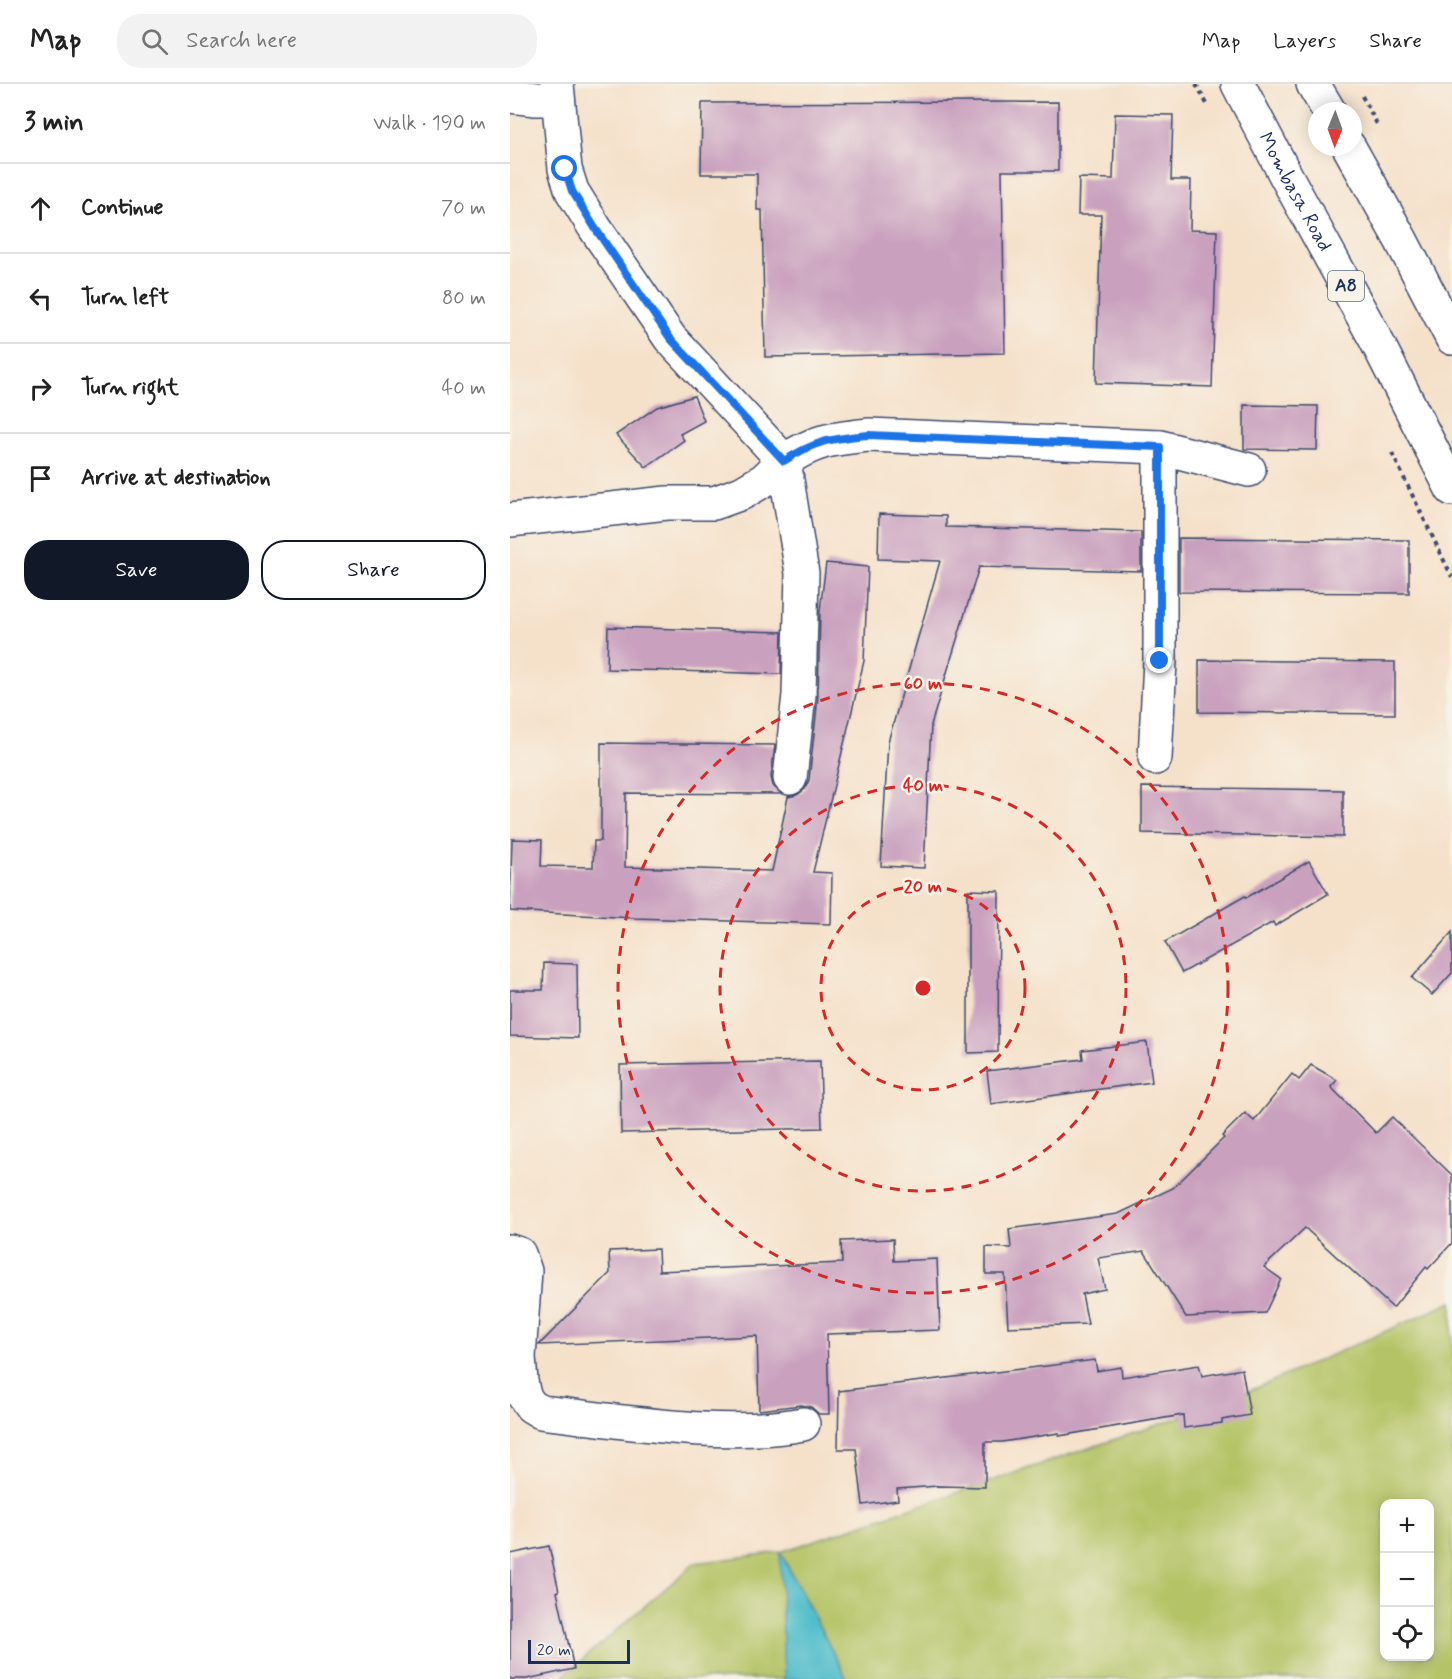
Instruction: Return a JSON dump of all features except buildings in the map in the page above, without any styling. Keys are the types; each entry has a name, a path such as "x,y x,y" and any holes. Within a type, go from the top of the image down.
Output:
{"main road":[{"name":"Mombasa Road","path":"1238,84 1375,338 1452,489"},
{"path":"1313,84 1324,102"},
{"path":"510,96 536,99 557,92 565,169 572,191 670,338 784,461 802,573 799,695 790,778"},
{"path":"1354,156 1452,338"},
{"path":"510,520 667,503 714,503 742,493 764,480 784,461 804,447 828,439 868,435 1160,447 1249,470"},
{"path":"1155,758 1160,661 1160,447"},
{"path":"510,1251 519,1254 525,1271 519,1357 524,1396 531,1406 541,1412 732,1430 778,1429 803,1424"}],"path":[{"path":"1196,84 1208,105"},
{"path":"1391,449 1452,577"}],"green space":[{"path":"1452,1302 1452,1679 847,1679 781,1553 784,1679 560,1679 695,1563 780,1552 1220,1404"}],"water":[{"path":"780,1552 847,1679 784,1679"}],"route":[{"path":"565,169 572,191 670,338 784,461 804,447 828,439 868,435 1160,447 1160,661"}]}
